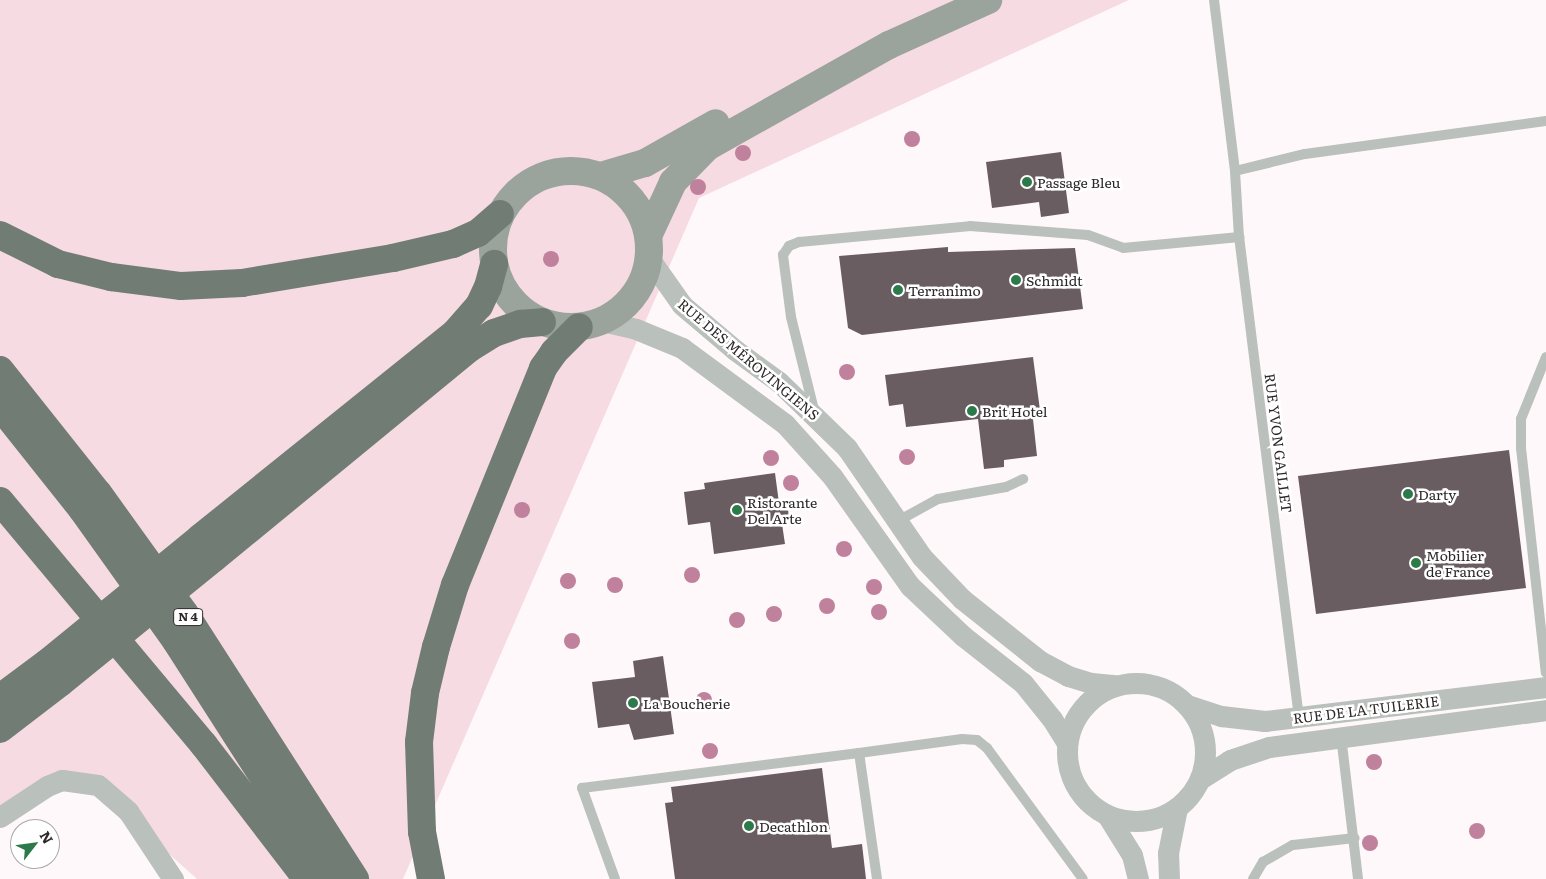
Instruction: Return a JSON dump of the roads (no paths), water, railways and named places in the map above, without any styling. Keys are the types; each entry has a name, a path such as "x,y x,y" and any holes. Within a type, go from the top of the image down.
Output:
{"highway":[{"path":"0,236 58,264 111,277 181,286 242,284 394,258 454,244 478,233 500,214"},
{"path":"0,729 54,673 207,548 456,332 479,306 488,288 494,264"},
{"path":"207,548 470,348 494,333 520,324 542,322"},
{"path":"431,879 422,832 419,742 425,693 436,647 455,584 543,368 554,352 590,324"},
{"name":"N 4","path":"0,370 98,493 185,614 355,879"},
{"name":"N 4","path":"0,406 82,509 176,641 329,879"},
{"path":"0,501 204,745 307,879"},
{"path":"0,698 54,673"}],"main road":[{"path":"601,176 645,163 880,30 944,0"},
{"path":"649,246 643,216 632,199 618,185 601,176 578,170 554,171 540,177 513,195 500,214 492,248 494,264 503,289 520,308 542,322 590,324 620,311 634,296 644,278 649,246 673,182 707,147 890,45 988,0"}],"street":[{"name":"RUE DES MÉROVINGIENS","path":"649,246 682,305 815,414 847,448 896,522 941,579 1040,661 1076,678 1115,685"},
{"name":"RUE DES MÉROVINGIENS","path":"590,324 636,329 682,348 785,424 832,476 910,586 963,636 1023,683 1052,719 1067,743"},
{"path":"1138,879 1128,848 1107,815 1089,803 1075,786 1068,765 1067,743 1078,713 1101,692 1115,685 1135,682 1154,684 1172,693 1187,705 1199,721 1205,740 1200,779 1177,808 1168,853 1169,879"},
{"name":"RUE DE LA TUILERIE","path":"1187,705 1242,719 1299,718 1546,687"},
{"name":"RUE DE LA TUILERIE","path":"1200,779 1248,753 1341,735 1546,710"},
{"path":"0,817 47,786 62,780 98,785 128,810 173,879"},
{"path":"1107,815 1143,821 1177,808"}],"lane":[{"name":"RUE YVON GAILLET","path":"1214,0 1235,171 1239,237 1299,718"},
{"path":"1235,171 1305,154 1546,121"},
{"path":"815,414 792,317 783,255 789,246 814,240 970,226 1088,235 1123,248 1239,237"},
{"path":"1546,357 1521,419 1521,448 1546,673"},
{"path":"896,522 938,499 1006,487 1023,479"},
{"path":"1341,735 1355,838 1358,879"},
{"path":"615,879 582,788 976,740 987,748 1083,879"},
{"path":"859,754 877,879"},
{"path":"1253,879 1263,862 1293,845 1355,838"}],"place":[{"name":"Passage Bleu","path":"1027,182"},
{"name":"Schmidt","path":"1016,280"},
{"name":"Terranimo","path":"898,290"},
{"name":"Brit Hotel","path":"972,411"},
{"name":"Darty","path":"1408,494"},
{"name":"Ristorante Del Arte","path":"737,510"},
{"name":"Mobilier de France","path":"1416,563"},
{"name":"La Boucherie","path":"633,703"},
{"name":"Decathlon","path":"749,826"}]}
